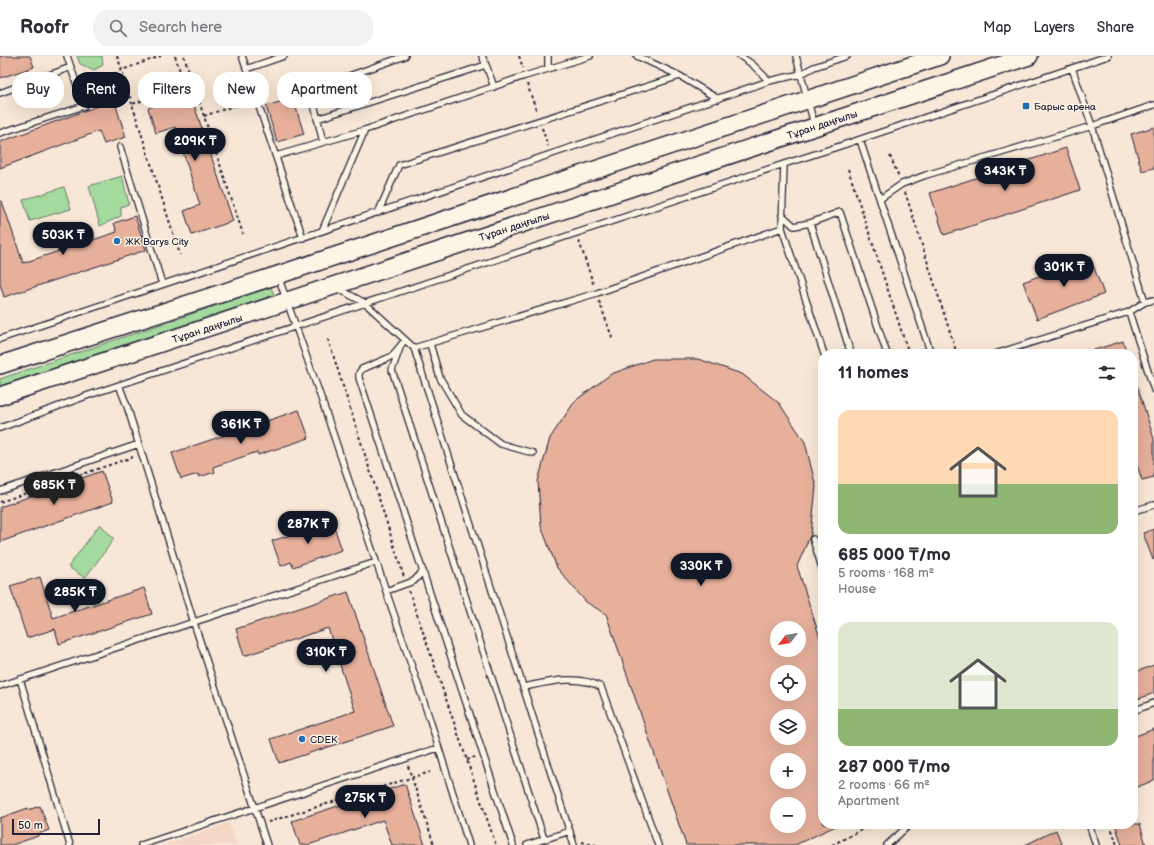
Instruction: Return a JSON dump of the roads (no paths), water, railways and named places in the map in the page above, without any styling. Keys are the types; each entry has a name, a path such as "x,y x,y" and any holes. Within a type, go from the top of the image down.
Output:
{"main road":[{"path":"0,365 278,275 940,56"},
{"name":"Тұран даңғылы","path":"0,396 1029,56"}],"lane":[{"path":"0,133 84,106 80,90 67,56"},
{"path":"242,56 303,238"},
{"path":"246,69 284,56"},
{"path":"323,142 312,96 314,91 318,87 405,56"},
{"path":"482,56 494,87"},
{"path":"548,56 548,69"},
{"path":"276,156 366,130 590,56"},
{"path":"637,56 680,76 718,98"},
{"path":"740,56 752,64 769,81"},
{"path":"796,56 815,127"},
{"path":"0,339 769,81 800,74 814,67 846,56"},
{"path":"0,428 119,385 860,140 1108,56"},
{"path":"317,119 486,65"},
{"path":"0,93 71,67"},
{"path":"1072,68 1092,126 1145,302"},
{"path":"378,213 399,165 680,76"},
{"path":"880,199 902,184 926,174 1092,126 1154,105"},
{"path":"322,231 366,130"},
{"path":"860,140 929,349"},
{"path":"120,147 162,284"},
{"path":"784,164 782,228 822,349"},
{"path":"782,215 794,226 810,223 840,212 885,349"},
{"path":"810,223 849,349"},
{"path":"414,348 596,293 782,228"},
{"path":"278,275 430,720 469,845"},
{"path":"334,286 365,303 403,341 414,348 574,843"},
{"path":"1011,349 1129,312 1145,302 1154,300"},
{"path":"1129,312 1154,390"},
{"path":"403,341 392,356 362,370 359,373 359,378 513,845"},
{"path":"403,341 392,370 544,839"},
{"path":"430,344 440,378 462,415 501,444 533,453"},
{"path":"119,385 139,444 194,623 267,845"},
{"path":"0,491 139,444"},
{"path":"1138,510 1154,505"},
{"path":"813,539 818,555"},
{"path":"0,686 376,562"},
{"path":"386,591 414,581 423,571"},
{"path":"20,679 70,845"},
{"path":"524,687 557,680 593,682 601,687 658,845"},
{"path":"1138,708 1154,703"},
{"path":"141,845 438,748"},
{"path":"887,845 904,829"},
{"path":"1091,829 1096,845"},
{"path":"527,845 570,831"}],"place":[{"name":"Барыс арена","path":"1026,106"},
{"name":"ЖК Barys City","path":"117,241"},
{"name":"CDEK","path":"302,739"}]}
